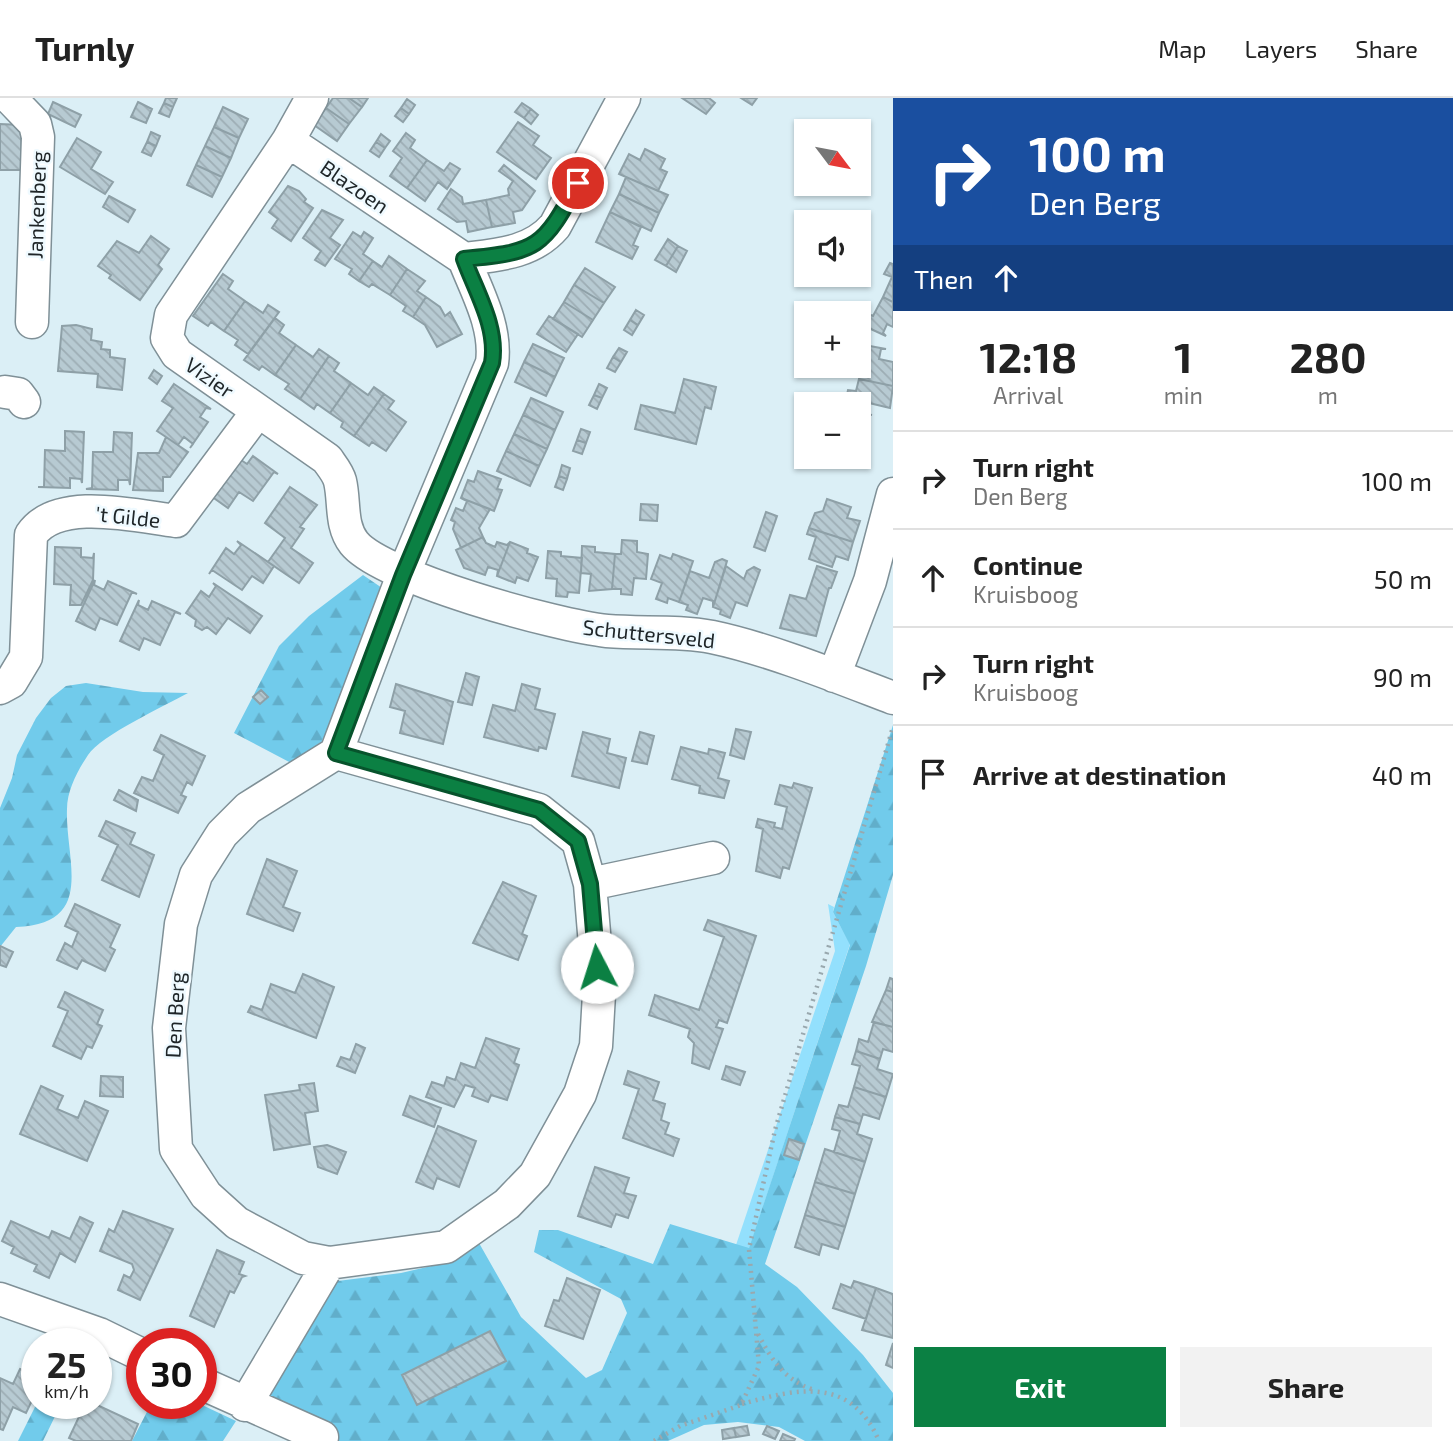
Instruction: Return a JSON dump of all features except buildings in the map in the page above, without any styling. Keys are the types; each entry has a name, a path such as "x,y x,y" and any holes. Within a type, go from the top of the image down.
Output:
{"street":[{"name":"Jankenberg","path":"10,98 35,124 38,137 32,322"},
{"path":"288,141 312,98"},
{"path":"336,753 403,575 492,363 495,344 491,327 464,259 510,253 545,237 555,226 624,98"},
{"name":"Blazoen","path":"288,141 464,259"},
{"name":"Vizier","path":"288,141 171,315 167,338 177,354 327,459 340,479 343,518 353,542 377,561 403,575"},
{"name":"'t Gilde","path":"0,688 11,682 26,657 31,535 38,524 78,510 176,521 258,411"},
{"path":"834,676 870,581 893,494"},
{"name":"Schuttersveld","path":"403,575 551,620 607,631 675,631 715,638 893,698"},
{"name":"Den Berg","path":"336,753 539,810 578,841 590,884 599,994 596,1046 580,1094 535,1175 507,1204 446,1247 329,1262 303,1258 237,1223 206,1195 176,1149 169,1028 181,923 196,876 222,834 248,808 336,753"},
{"path":"590,884 713,858"},
{"path":"245,1405 329,1262"},
{"path":"0,1298 126,1348"},
{"path":"217,1391 322,1437"}],"path":[{"path":"741,1405 759,1366 750,1249 775,1130 893,727"},
{"path":"756,1330 771,1359 785,1375 818,1391 850,1401 870,1422 878,1441"},
{"path":"654,1441 680,1426 741,1405 786,1392 818,1391"}],"shaded area":[{"path":"828,904 834,907 833,912 850,944 749,1249 736,1245 835,951"}],"green space":[{"path":"363,575 388,592 318,750 293,764 234,733 279,646 309,616"},
{"path":"86,683 143,692 188,693 119,730 88,755 74,780 67,802 71,886 67,902 58,914 41,923 16,927 0,947 0,808 12,778 17,755 36,718 51,698 66,686"},
{"path":"893,725 893,875 866,966 765,1264 797,1287 863,1355 893,1393 893,1441 805,1441 779,1427 738,1422 704,1425 668,1441 324,1441 265,1404 314,1284 401,1273 453,1261 479,1243 521,1317 586,1378 602,1370 627,1313 621,1299 534,1252 539,1230 558,1230 653,1264 670,1224 749,1248 850,945 833,912"},
{"path":"217,1412 236,1421 223,1441 132,1441 143,1419 217,1419"},
{"path":"29,1419 54,1419 43,1441 18,1441"}],"route":[{"path":"578,183 555,226 545,237 531,246 510,253 464,259 491,327 495,344 492,363 403,575 336,753 539,810 578,841 590,884 597,967"}]}
